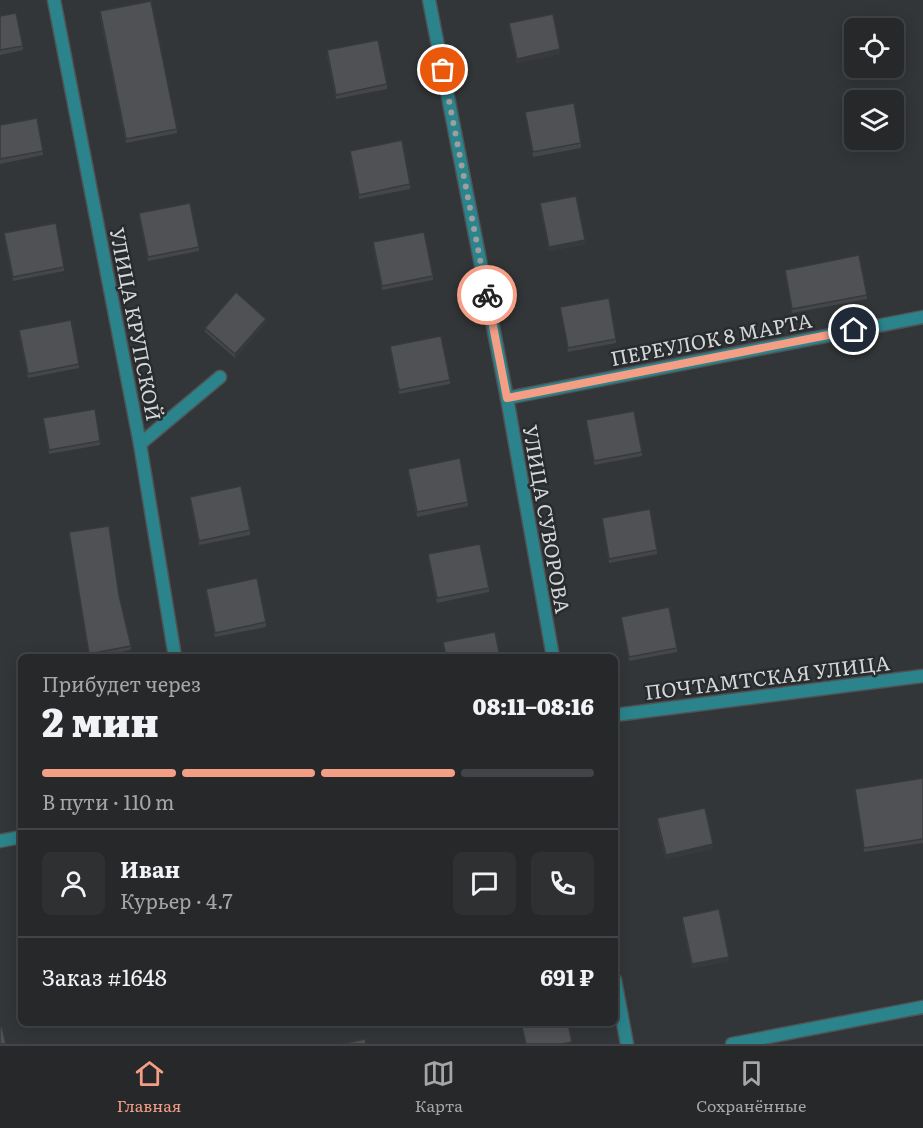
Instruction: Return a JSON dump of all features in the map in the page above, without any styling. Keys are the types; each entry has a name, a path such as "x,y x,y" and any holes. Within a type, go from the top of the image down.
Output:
{"street":[{"name":"УЛИЦА КРУПСКОЙ","path":"54,0 140,444 175,654"},
{"name":"УЛИЦА СУВОРОВА","path":"429,0 507,398 553,654"},
{"name":"ПЕРЕУЛОК 8 МАРТА","path":"507,398 923,317"},
{"path":"140,444 220,377"},
{"name":"ПОЧТАМТСКАЯ УЛИЦА","path":"618,715 923,676"},
{"path":"0,841 18,838"},
{"path":"618,996 627,1044"},
{"path":"732,1044 923,1007"}],"building":[{"path":"151,1 177,129 126,139 100,11"},
{"path":"16,13 23,46 0,50 0,16"},
{"path":"553,14 560,49 517,59 509,23"},
{"path":"378,40 387,84 336,95 327,50"},
{"path":"574,103 581,143 533,152 525,112"},
{"path":"37,118 43,151 0,159 0,125"},
{"path":"402,140 410,184 359,195 350,151"},
{"path":"576,196 585,240 549,247 540,203"},
{"path":"190,203 199,247 148,257 139,213"},
{"path":"56,223 64,267 13,277 4,233"},
{"path":"424,232 433,276 382,286 373,242"},
{"path":"859,255 867,295 792,309 785,270"},
{"path":"236,292 266,319 235,354 205,328"},
{"path":"609,298 616,339 568,348 560,307"},
{"path":"71,320 79,364 28,374 19,330"},
{"path":"441,336 450,380 399,390 390,346"},
{"path":"95,409 100,441 49,450 43,418"},
{"path":"634,411 642,452 594,461 586,420"},
{"path":"460,458 468,502 417,512 408,469"},
{"path":"241,486 250,530 199,541 190,497"},
{"path":"650,509 657,550 609,559 602,518"},
{"path":"109,526 119,595 131,646 89,654 69,532"},
{"path":"480,544 489,588 437,598 428,554"},
{"path":"257,578 266,622 215,633 206,589"},
{"path":"669,607 677,648 629,657 621,617"},
{"path":"495,632 499,654 445,654 443,642"},
{"path":"923,778 923,839 864,848 855,789"},
{"path":"705,808 713,844 666,855 657,818"},
{"path":"719,909 729,957 692,964 682,917"},
{"path":"522,1026 569,1026 572,1042 526,1044"},
{"path":"0,1027 2,1027 6,1044 0,1044"},
{"path":"365,1039 366,1044 342,1044"}],"way so far":[{"path":"443,70 487,295"}],"route":[{"path":"487,295 507,398 854,330"}]}
